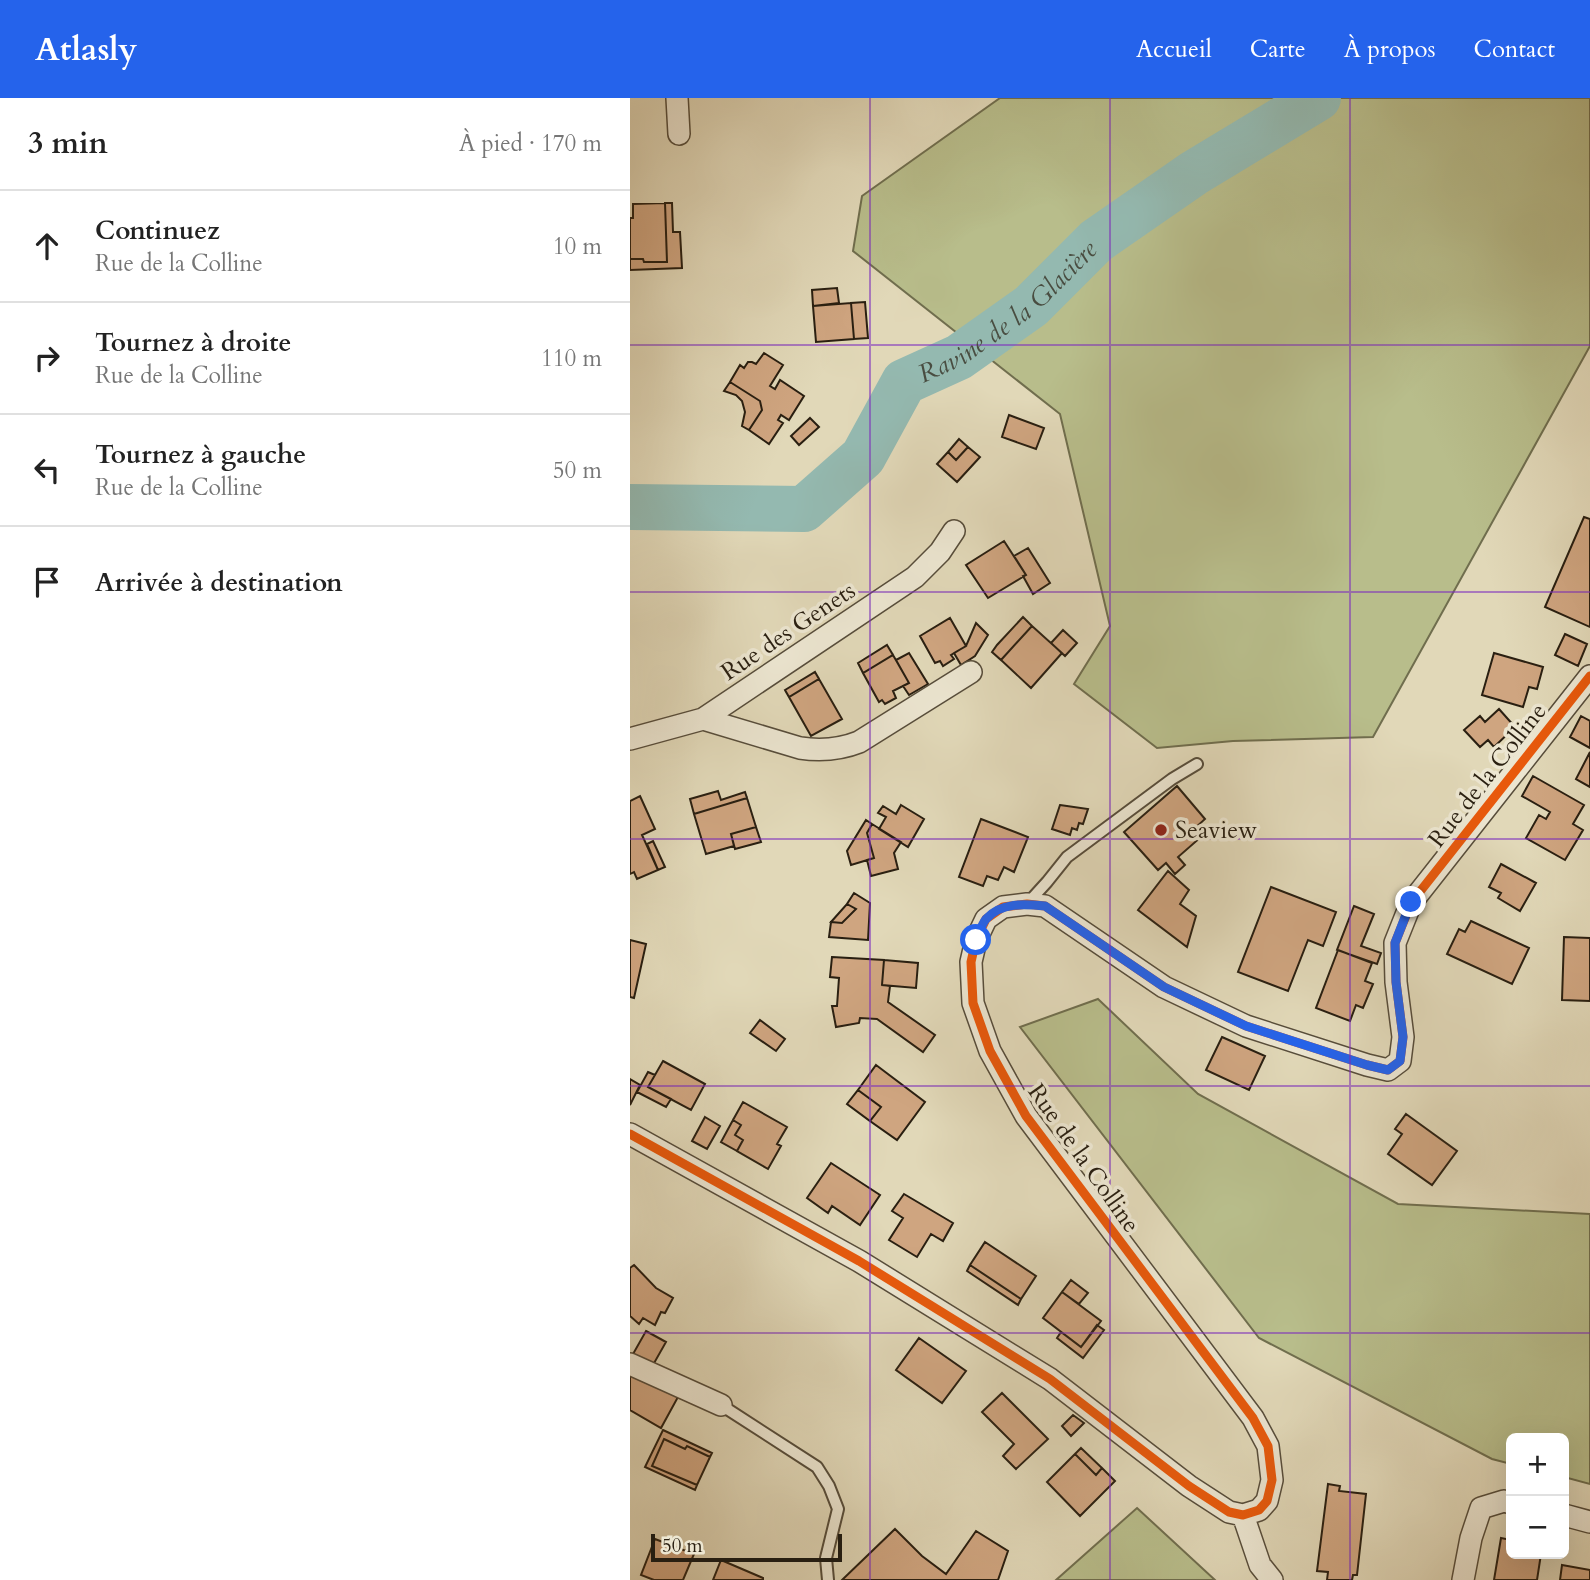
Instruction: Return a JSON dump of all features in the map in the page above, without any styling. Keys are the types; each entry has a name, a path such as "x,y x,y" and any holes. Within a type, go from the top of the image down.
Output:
{"street":[{"path":"677,98 679,134"},
{"name":"Rue des Genets","path":"630,739 703,719 915,577 940,552 954,531"},
{"path":"703,719 800,748 816,751 845,748 971,672"},
{"name":"Rue de la Colline","path":"1243,1515 1259,1510 1267,1501 1272,1480 1268,1446 1253,1418 1026,1116 990,1051 973,1003 971,962 976,940 986,919 1003,907 1027,904 1045,906 1164,987 1246,1026 1388,1070 1400,1061 1403,1037 1396,982 1395,943 1411,902 1590,676"},
{"path":"630,1134 859,1261 1050,1379 1189,1486 1229,1512 1243,1515 1260,1565 1272,1580"},
{"path":"630,1364 720,1405"},
{"path":"1463,1580 1471,1538 1481,1508 1506,1502"},
{"path":"1569,1517 1590,1522"}],"lane":[{"path":"1027,904 1067,857 1172,779 1197,764"},
{"path":"720,1405 817,1466 838,1509 826,1558 828,1580"}],"green space":[{"path":"1000,98 1590,98 1590,346 1373,737 1233,741 1157,748 1074,684 1110,626 1060,414 853,251 862,196"},
{"path":"1098,999 1198,1094 1398,1204 1590,1214 1590,1484 1569,1478 1569,1433 1506,1433 1506,1463 1492,1459 1259,1338 1020,1027"},
{"path":"1137,1508 1215,1580 1056,1580"}],"building":[{"path":"665,203 672,203 673,232 680,232 682,268 630,270 630,259 667,262"},
{"path":"665,203 667,262 630,259 630,218 633,218 633,204"},
{"path":"837,288 839,303 813,306 812,290"},
{"path":"865,302 868,338 854,339 851,303"},
{"path":"851,303 854,339 816,342 813,306"},
{"path":"764,353 783,365 770,386 775,389 780,380 804,396 789,420 781,415 778,420 783,423 769,444 749,430 762,410 760,401 730,382 740,365 744,368 748,362 756,364"},
{"path":"730,382 760,401 762,410 749,430 742,426 745,412 742,401 736,395 724,391"},
{"path":"1009,415 1044,428 1036,449 1002,437"},
{"path":"810,418 819,427 799,445 791,436"},
{"path":"959,439 968,447 956,460 948,452"},
{"path":"968,447 980,457 957,482 937,464 948,452 956,460"},
{"path":"1584,517 1590,519 1590,627 1545,607"},
{"path":"1004,541 1026,575 988,598 966,565"},
{"path":"1028,548 1050,583 1033,594 1023,576 1026,575 1014,556"},
{"path":"1023,617 1032,626 1001,660 992,652"},
{"path":"950,618 966,646 951,655 954,659 943,666 940,661 935,663 920,636"},
{"path":"976,623 988,635 975,656 961,665 954,653 966,646"},
{"path":"1032,626 1062,653 1031,688 1001,660"},
{"path":"1063,630 1077,643 1065,656 1051,643"},
{"path":"1565,634 1587,644 1578,666 1555,655"},
{"path":"887,645 893,655 863,673 858,663"},
{"path":"909,653 928,684 909,695 903,686 909,683 896,660"},
{"path":"1494,653 1543,667 1537,689 1529,687 1523,707 1482,695"},
{"path":"893,655 909,683 893,691 896,698 885,704 882,700 879,702 863,673"},
{"path":"815,672 819,679 789,697 785,690"},
{"path":"819,679 842,719 811,736 789,697"},
{"path":"1499,709 1515,727 1494,747 1488,740 1480,747 1464,730 1480,716 1485,722"},
{"path":"1581,716 1590,721 1590,748 1570,737"},
{"path":"1590,752 1590,787 1576,779"},
{"path":"1533,776 1584,805 1573,824 1583,830 1565,860 1526,838 1539,815 1546,819 1550,812 1522,796"},
{"name":"Seaview","path":"1177,786 1205,819 1194,829 1201,837 1178,857 1185,865 1175,874 1166,863 1158,870 1124,832"},
{"path":"718,791 721,800 745,792 747,798 694,814 690,799"},
{"path":"640,796 655,829 642,835 658,870 637,879 634,872 630,874 630,801"},
{"path":"747,798 756,827 731,834 734,846 706,854 694,814"},
{"path":"901,805 924,819 908,847 879,829 886,817 878,813 883,806 896,814"},
{"path":"1060,805 1088,809 1083,824 1079,823 1077,830 1072,828 1070,835 1052,829"},
{"path":"981,819 1028,837 1014,872 1004,867 998,880 987,876 983,886 959,877"},
{"path":"866,820 872,824 867,833 874,858 851,865 847,851"},
{"path":"872,824 901,842 894,853 898,869 871,876 867,860 874,858 867,833"},
{"path":"756,827 761,842 735,849 731,834"},
{"path":"653,841 665,867 658,870 647,844"},
{"path":"1501,864 1536,883 1520,911 1498,898 1501,893 1489,887"},
{"path":"1168,871 1189,890 1180,904 1196,916 1187,947 1138,910"},
{"path":"1271,887 1336,912 1323,946 1308,940 1288,991 1238,972"},
{"path":"854,893 870,903 868,940 829,937 831,922 842,923 856,909 847,904"},
{"path":"847,904 856,909 842,923 831,922"},
{"path":"1354,906 1374,914 1361,946 1381,953 1377,964 1337,950"},
{"path":"1471,921 1529,948 1512,984 1447,954 1459,929 1465,932"},
{"path":"1564,937 1590,938 1590,1001 1562,1000"},
{"path":"630,940 646,944 634,998 630,997"},
{"path":"1338,950 1372,963 1365,981 1373,984 1363,1008 1356,1005 1350,1021 1316,1008"},
{"path":"832,957 884,960 882,985 890,986 888,1002 935,1035 923,1052 877,1019 860,1018 859,1023 836,1027 832,1006 837,1006 839,978 830,977"},
{"path":"884,960 918,963 916,988 882,985"},
{"path":"760,1020 785,1039 776,1051 750,1033"},
{"path":"1222,1037 1265,1056 1249,1090 1206,1070"},
{"path":"663,1061 705,1084 691,1110 648,1087"},
{"path":"876,1065 925,1102 897,1140 870,1121 881,1107 858,1090"},
{"path":"648,1072 655,1075 648,1087 671,1099 666,1107 637,1092"},
{"path":"630,1079 640,1085 630,1105"},
{"path":"858,1090 881,1107 870,1121 847,1104"},
{"path":"743,1102 787,1127 777,1144 781,1146 768,1169 737,1151 743,1140 735,1135 741,1125 733,1120"},
{"path":"1406,1114 1457,1151 1432,1185 1388,1154 1402,1134 1395,1129"},
{"path":"705,1117 720,1126 707,1149 692,1141"},
{"path":"733,1120 741,1125 735,1135 743,1140 737,1151 721,1142"},
{"path":"831,1163 880,1195 860,1225 832,1206 828,1213 807,1198"},
{"path":"904,1194 953,1223 943,1241 931,1234 917,1257 889,1240 903,1218 892,1211"},
{"path":"985,1242 1036,1276 1021,1299 970,1265"},
{"path":"634,1265 656,1288 673,1298 665,1313 661,1312 655,1325 643,1318 639,1324 630,1316 630,1268"},
{"path":"970,1265 1021,1299 1018,1305 967,1271"},
{"path":"1071,1280 1088,1293 1079,1304 1062,1292"},
{"path":"1062,1292 1101,1321 1081,1347 1043,1318"},
{"path":"1097,1325 1104,1330 1083,1358 1057,1338 1061,1332 1081,1347"},
{"path":"646,1331 666,1342 653,1365 633,1354"},
{"path":"919,1338 966,1371 942,1403 896,1370"},
{"path":"630,1370 678,1397 661,1428 630,1410"},
{"path":"1002,1393 1048,1439 1016,1469 1003,1456 1014,1444 982,1412"},
{"path":"1073,1415 1084,1423 1071,1436 1062,1426"},
{"path":"663,1430 712,1453 710,1457 664,1439 652,1466 697,1485 695,1490 645,1467"},
{"path":"664,1439 710,1457 697,1485 652,1466"},
{"path":"1081,1448 1102,1468 1096,1475 1075,1454"},
{"path":"1075,1454 1096,1475 1102,1468 1115,1481 1080,1516 1047,1482"},
{"path":"1328,1484 1340,1486 1339,1491 1366,1494 1357,1575 1353,1575 1352,1580 1327,1580 1328,1572 1317,1571"},
{"path":"895,1529 922,1556 946,1574 976,1531 1008,1551 998,1580 842,1580"},
{"path":"1501,1538 1506,1539 1506,1559 1540,1559 1537,1580 1494,1580"},
{"path":"655,1539 694,1554 683,1580 654,1580 641,1575"},
{"path":"721,1560 763,1578 763,1580 713,1580"},
{"path":"1562,1565 1590,1570 1590,1580 1560,1580"}],"waterway":[{"name":"Ravine de la Glacière","path":"630,507 804,509 863,457 904,382 959,357 1031,306 1096,241 1194,173 1318,98"}],"cycle path":[{"path":"630,1134 859,1261 1050,1379 1189,1486 1229,1512 1243,1515 1259,1510 1267,1501 1272,1480 1268,1446 1253,1418 1026,1116 990,1051 973,1003 971,962 976,940 986,919 1003,907 1027,904 1045,906 1164,987 1246,1026 1388,1070 1400,1061 1403,1037 1396,982 1395,943 1411,903 1590,676"}],"place":[{"name":"Seaview","path":"1161,830"}],"route":[{"path":"976,940 986,919 1003,907 1027,904 1045,906 1164,987 1246,1026 1388,1070 1400,1061 1403,1037 1396,982 1395,943 1411,902"}]}
